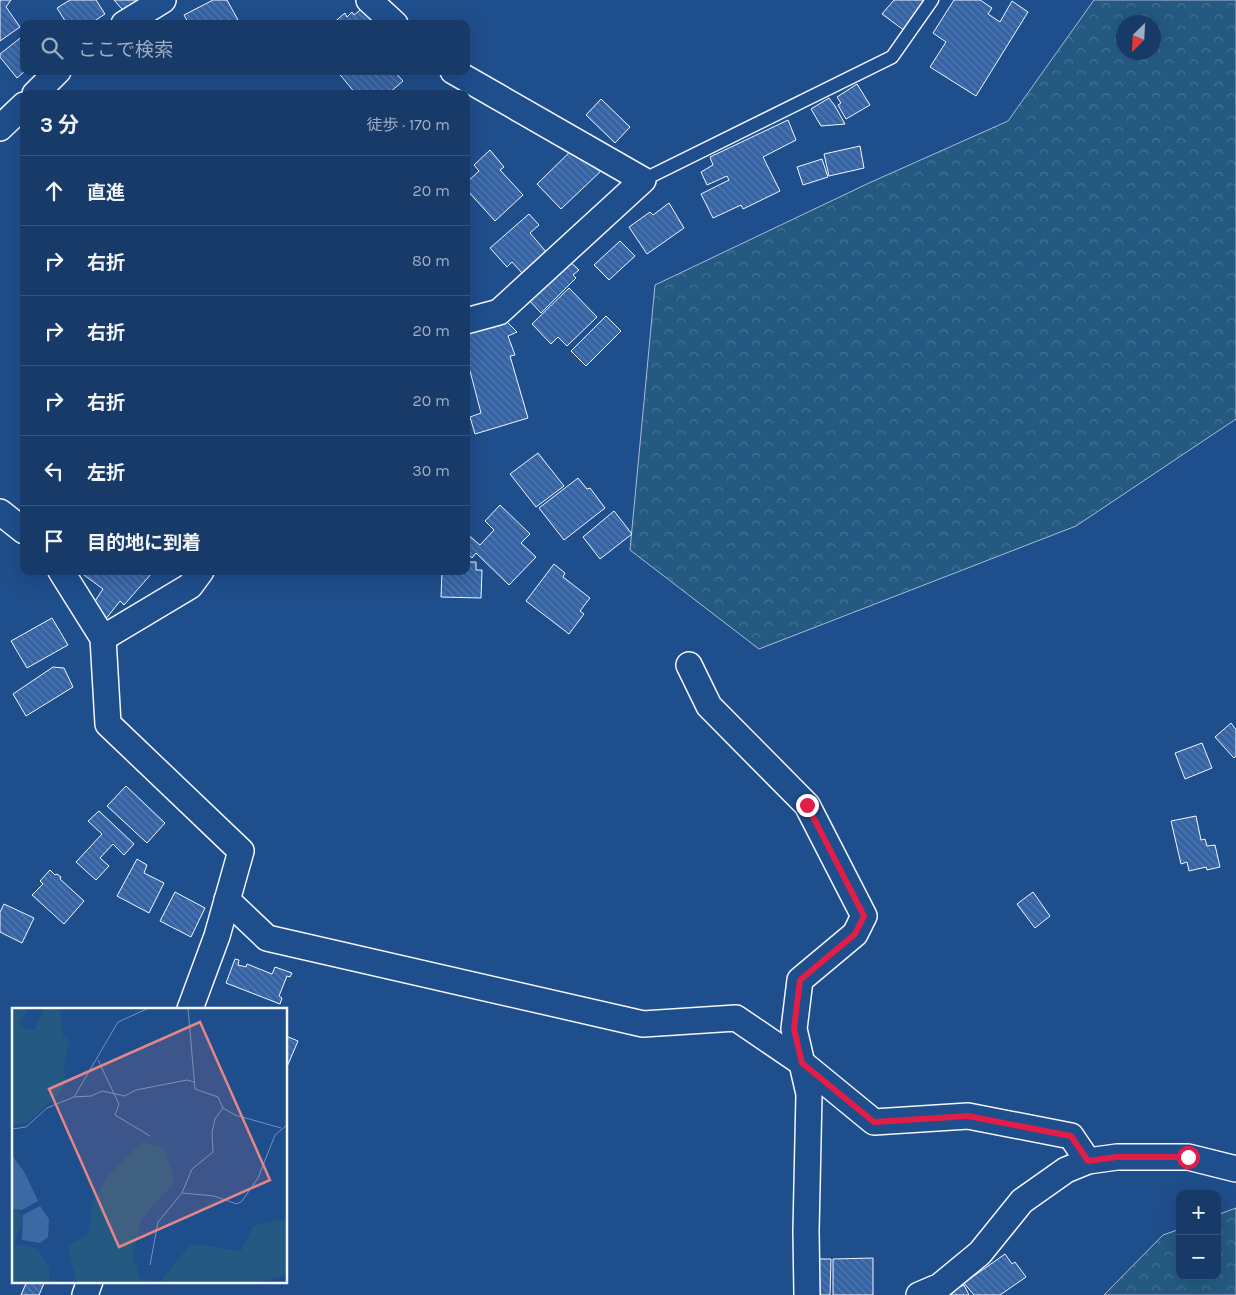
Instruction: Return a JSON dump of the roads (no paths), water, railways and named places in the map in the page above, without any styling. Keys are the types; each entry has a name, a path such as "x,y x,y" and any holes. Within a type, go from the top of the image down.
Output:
{"street":[{"path":"131,20 164,0"},
{"path":"369,0 391,20"},
{"path":"39,90 54,75"},
{"path":"460,75 643,180 499,312 470,320"},
{"path":"0,128 20,109"},
{"path":"0,512 20,528"},
{"path":"64,575 103,638 108,724 241,852 217,936 190,1008"},
{"path":"103,638 190,586 198,575"},
{"path":"689,665 709,706 807,805 864,916 855,934 800,980 794,1029 809,1094 806,1231 807,1295"},
{"path":"227,900 267,938 643,1024 736,1018 802,1063 874,1122 968,1116 1071,1136 1088,1161"},
{"path":"919,1295 940,1286 980,1252 1022,1201 1066,1170 1088,1161 1117,1157 1188,1157 1236,1169"},
{"path":"85,1295 90,1282"}],"lane":[{"path":"643,180 892,57 932,0"}]}
